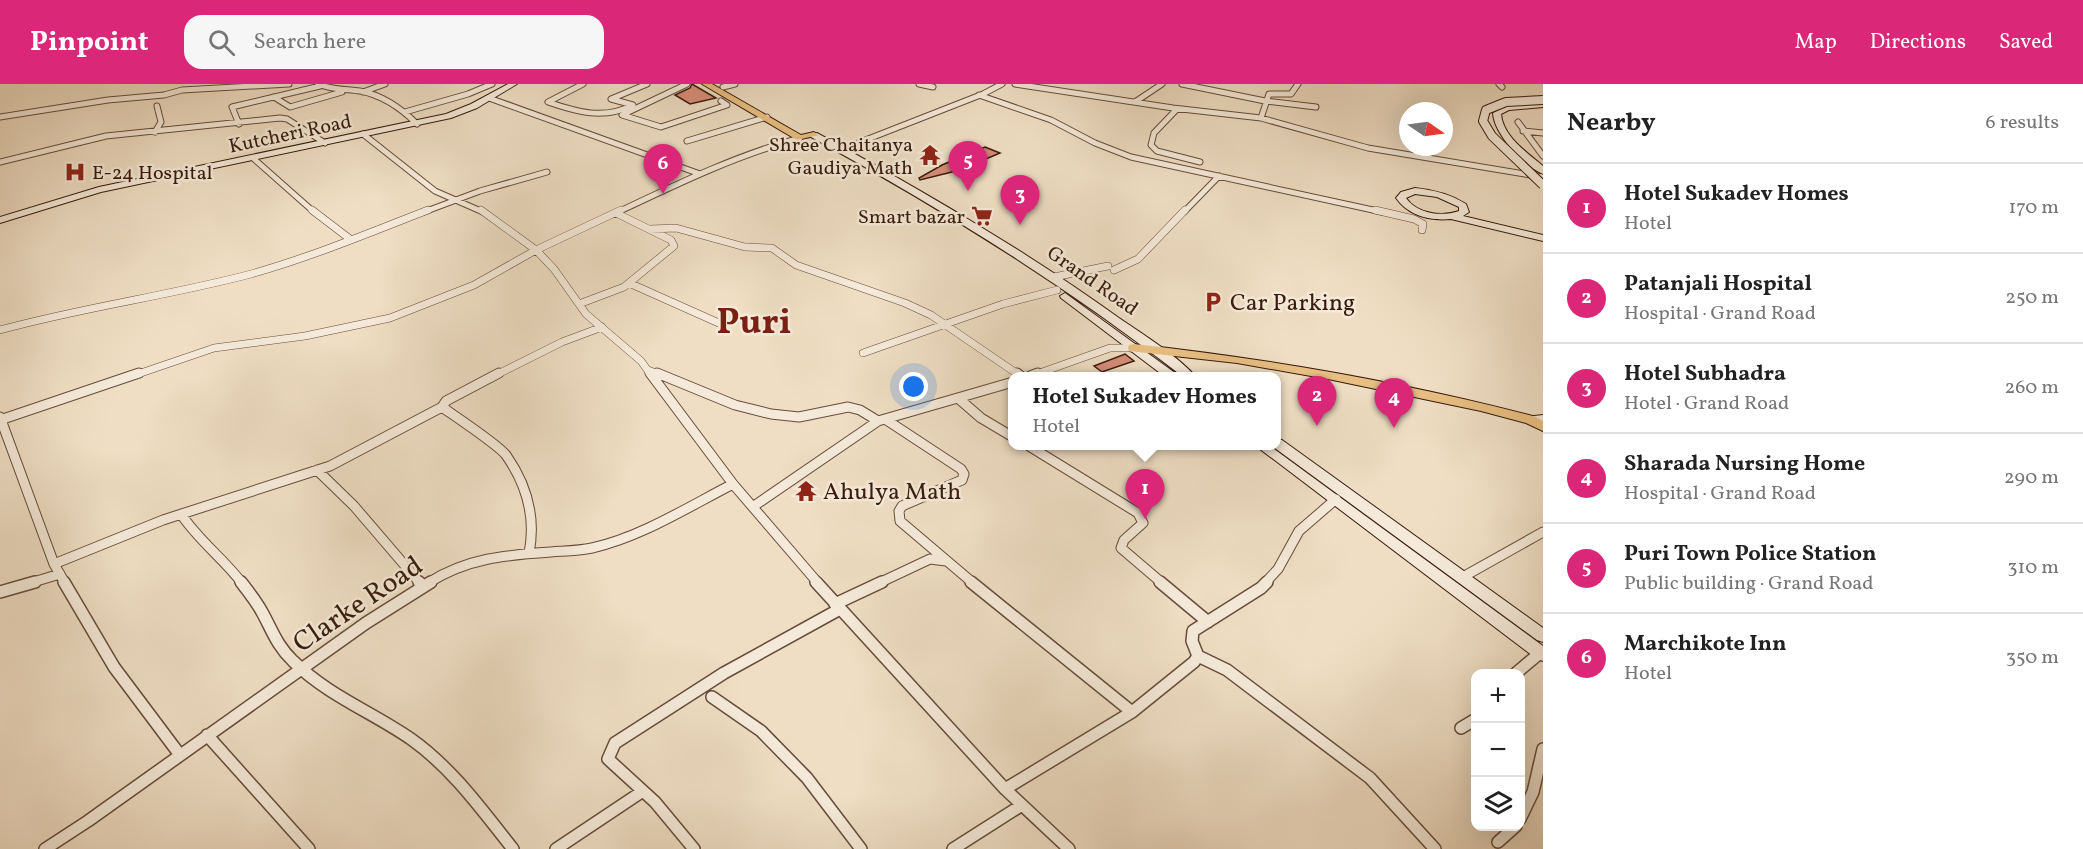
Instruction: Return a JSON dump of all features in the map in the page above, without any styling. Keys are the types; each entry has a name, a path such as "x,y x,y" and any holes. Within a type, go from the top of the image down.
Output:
{"main road":[{"name":"Kutcheri Road","path":"0,220 99,190 417,124 463,111 513,84"},
{"name":"Grand Road","path":"706,84 957,225 1057,290 1166,372"},
{"name":"Grand Road","path":"720,85 814,135 970,225 1054,277 1184,372"},
{"path":"1543,102 1508,102 1490,106 1486,110 1483,121 1492,136 1543,185"},
{"path":"1543,102 1507,108 1497,113 1496,117 1499,128 1543,171"},
{"path":"800,138 814,135"},
{"path":"1464,212 1463,206 1440,194 1415,191 1404,194 1401,198 1407,206 1422,213 1452,216 1543,238"},
{"path":"1452,216 1464,212 1522,229 1543,230"},
{"path":"1134,348 1237,359 1328,375 1430,395 1539,422"},
{"path":"1281,445 1543,636"},
{"path":"1268,450 1542,654"}],"street":[{"path":"0,117 108,100 164,95 182,90 289,84"},
{"path":"363,92 385,84"},
{"path":"405,112 468,94 492,84"},
{"path":"583,84 548,102 599,116 633,105 611,99 647,84"},
{"path":"624,84 636,88"},
{"path":"687,84 622,115 662,127 727,105 722,101"},
{"path":"720,85 735,84"},
{"path":"919,84 933,87"},
{"path":"840,150 1002,84"},
{"path":"1015,84 1177,109 1261,118 1368,148 1543,177"},
{"path":"1135,102 1162,84"},
{"path":"1182,84 1265,101 1316,108 1321,98"},
{"path":"1261,118 1265,101 1270,93 1291,94 1298,84"},
{"path":"238,124 232,107 319,85 344,91 363,92 405,112 417,124"},
{"path":"145,97 149,86"},
{"path":"274,97 290,107 344,91"},
{"path":"979,95 1051,120 1072,132 1131,157 1414,219 1423,224 1422,230"},
{"path":"489,98 700,174"},
{"path":"155,132 161,122 157,106"},
{"path":"1177,109 1154,134 1151,145 1157,151 1200,162"},
{"path":"687,141 767,117"},
{"path":"0,162 106,136 284,118 325,143"},
{"path":"1518,122 1543,156"},
{"path":"1523,131 1543,133"},
{"path":"363,134 435,191 476,207 536,250 554,269 586,314 641,361 733,484 838,607 1005,789 1069,849"},
{"path":"180,755 114,667 54,564 3,436 1,418 214,348 305,336 390,318 474,285 536,250 700,174 774,145 800,138"},
{"path":"253,158 296,198 350,239"},
{"path":"0,330 69,312 173,292 284,264 496,185 547,172"},
{"path":"1054,277 1111,268 1138,259 1219,176"},
{"path":"579,304 618,290 674,246 671,240 616,213"},
{"path":"650,229 676,228 745,247 772,249 804,269 905,303 948,325 1015,372"},
{"path":"629,283 721,324"},
{"path":"863,353 1003,304 1057,290"},
{"path":"54,564 125,533 317,470 442,407 446,401 519,362 558,343 602,327"},
{"path":"1041,372 1110,348 1134,348"},
{"path":"648,370 726,403 789,417 803,417 852,407 882,420 961,469 964,474 962,480 902,506 899,511 900,521 1132,712"},
{"path":"754,506 882,420 1008,383"},
{"path":"958,398 981,418 1008,434"},
{"path":"442,407 505,454 530,503 533,532 529,553"},
{"path":"1036,450 1138,513 1143,523 1124,540 1121,548 1208,622"},
{"path":"317,470 354,506 423,586"},
{"name":"Clarke Road","path":"45,849 302,668 447,571 477,560 529,553 589,549 620,541 733,484"},
{"path":"1336,499 1299,531 1278,569 1261,588 1193,631 1190,637 1198,656 1227,670 1370,778 1435,849"},
{"path":"181,514 191,531 231,569 263,614 280,648 337,694 411,740 434,758 469,795 513,849"},
{"path":"1461,578 1543,532"},
{"path":"694,849 655,802 608,759 615,743 724,673 838,607 930,559 947,561"},
{"path":"0,592 60,574"},
{"path":"1522,669 1542,654"},
{"path":"1005,789 1132,712 1194,662 1198,656"},
{"path":"712,697 761,731 807,778 861,849"},
{"path":"1461,728 1471,722"},
{"path":"207,735 309,849"},
{"path":"1525,810 1533,792 1543,749"},
{"path":"556,849 643,791"},
{"path":"953,849 1022,805"},
{"path":"1498,842 1510,831"}],"building":[{"path":"692,84 716,98 690,104 675,95 690,88"},
{"path":"985,147 1000,153 960,170 920,180 919,178 942,165"},
{"path":"1125,354 1134,361 1102,372 1094,366"}],"place":[{"name":"Shree Chaitanya Gaudiya Math","path":"930,155"},
{"name":"E-24 Hospital","path":"75,172"},
{"name":"Puri Town Police Station","path":"968,191"},
{"name":"Marchikote Inn","path":"663,194"},
{"name":"Smart bazar","path":"982,216"},
{"name":"Hotel Subhadra","path":"1020,225"},
{"name":"Car Parking","path":"1213,302"},
{"name":"Patanjali Hospital","path":"1317,426"},
{"name":"Sharada Nursing Home","path":"1394,428"},
{"name":"Ahulya Math","path":"806,491"},
{"name":"Hotel Sukadev Homes","path":"1145,519"}],"district":[{"name":"Puri","path":"754,320"}]}
